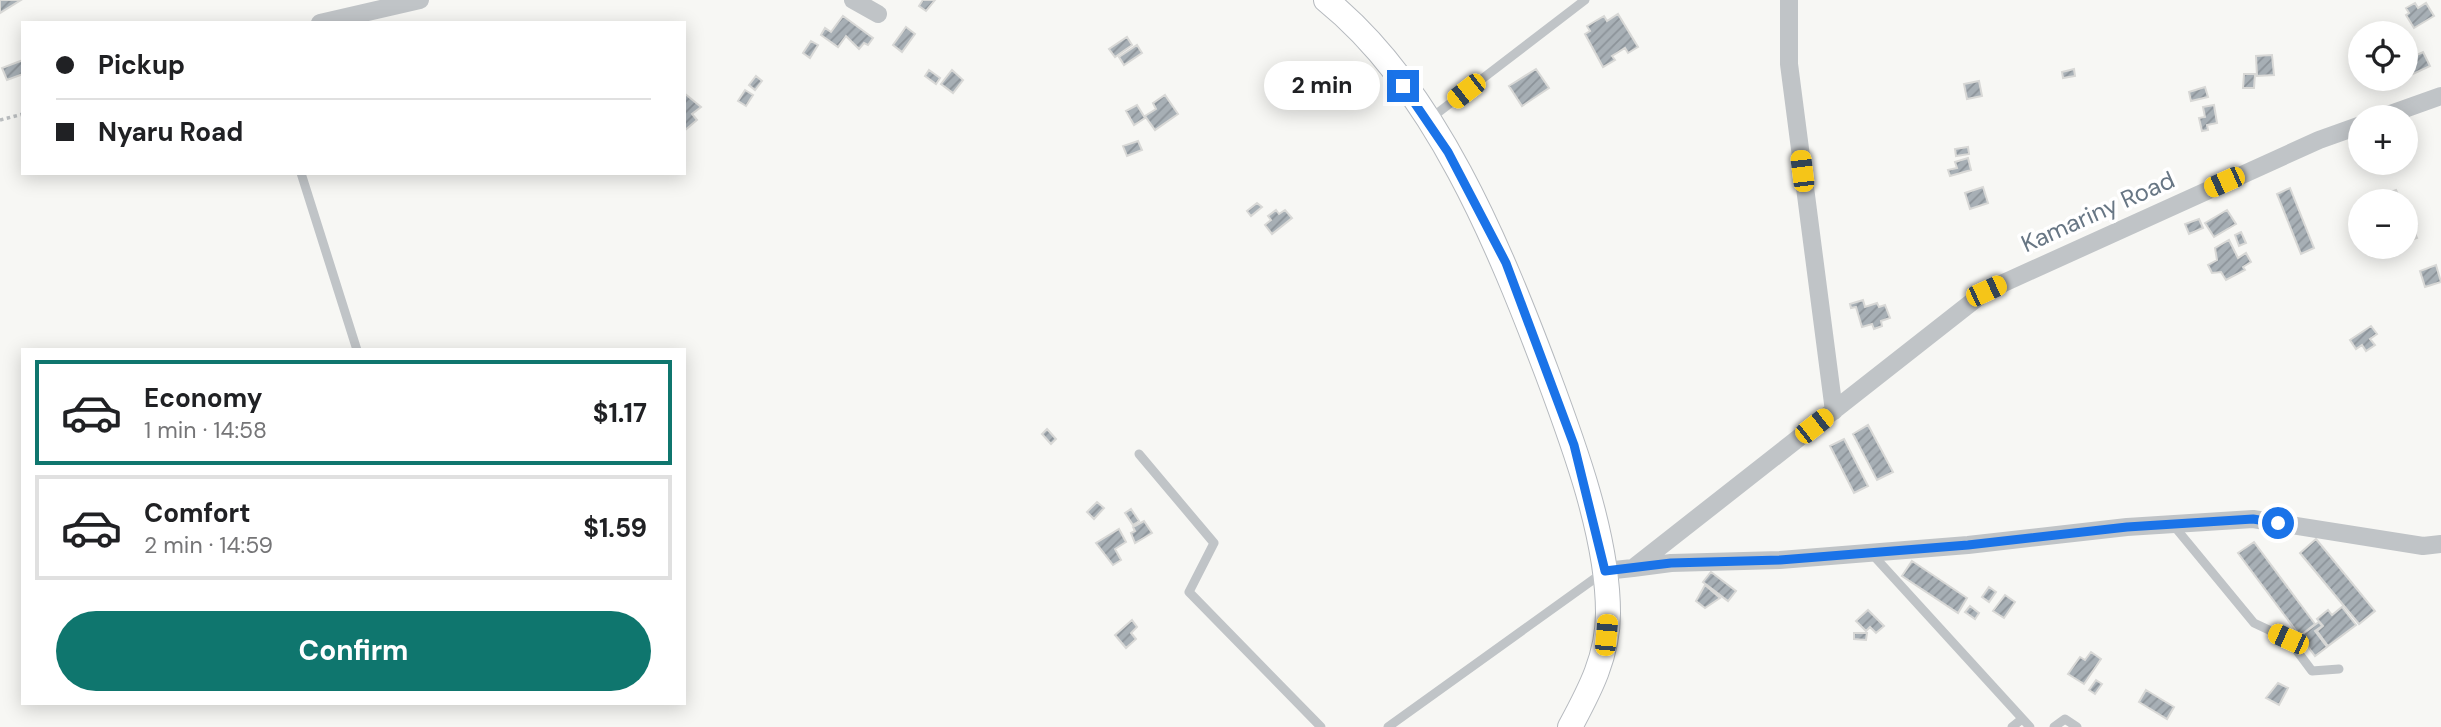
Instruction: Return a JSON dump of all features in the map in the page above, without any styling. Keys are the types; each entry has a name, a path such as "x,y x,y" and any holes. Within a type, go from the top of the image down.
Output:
{"main road":[{"path":"1326,0 1344,15 1391,68 1448,152 1506,263 1574,445 1605,571 1608,614 1604,656 1570,727"}],"street":[{"path":"329,21 420,0"},
{"path":"853,0 878,14"},
{"path":"1789,0 1789,64 1834,411"},
{"path":"2416,105 2441,96"},
{"name":"Kamariny Road","path":"1633,568 1986,291 2319,140 2348,130"},
{"path":"1605,571 1671,563 1780,560 1870,553 2253,519 2423,546 2441,544"}],"lane":[{"path":"1427,121 1585,0"},
{"path":"302,175 356,348"},
{"path":"1139,454 1214,543 1189,592 1321,727"},
{"path":"2173,524 2254,623 2288,639 2312,671 2339,669"},
{"path":"1870,553 2030,727"},
{"path":"1388,727 1605,571"},
{"path":"2012,727 2022,719"},
{"path":"2054,727 2065,719 2077,727"}],"path":[{"path":"0,120 21,115"}],"building":[{"path":"0,0 21,0 0,13"},
{"path":"923,0 935,0 926,11 919,6"},
{"path":"2415,3 2418,8 2426,3 2434,16 2418,26 2418,21 2410,21 2406,8"},
{"path":"1618,14 1638,47 1628,53 1625,48 1612,56 1615,60 1603,67 1585,34 1590,31 1587,26 1604,16 1607,21"},
{"path":"843,16 873,38 868,45 864,43 859,49 846,36 838,47 821,35 825,28 831,32"},
{"path":"906,27 915,34 902,52 893,45"},
{"path":"1127,37 1132,45 1115,57 1109,49"},
{"path":"811,41 818,45 810,58 803,53"},
{"path":"1137,45 1142,53 1124,65 1119,57"},
{"path":"2423,52 2430,66 2418,72 2418,54"},
{"path":"2272,55 2274,75 2257,76 2256,56"},
{"path":"21,61 21,75 7,80 2,68"},
{"path":"1536,69 1549,88 1522,106 1509,86"},
{"path":"2074,69 2075,76 2063,78 2062,72"},
{"path":"929,70 940,78 936,84 925,76"},
{"path":"952,70 963,80 953,93 941,84"},
{"path":"2244,74 2255,74 2254,88 2243,88"},
{"path":"756,76 762,81 755,90 749,85"},
{"path":"1979,81 1982,96 1967,99 1964,84"},
{"path":"2205,87 2208,97 2191,101 2189,92"},
{"path":"745,90 753,95 746,106 738,101"},
{"path":"686,95 701,107 692,114 697,120 686,129"},
{"path":"1165,95 1178,114 1155,130 1145,116 1156,109 1153,103"},
{"path":"1137,105 1145,118 1134,125 1126,111"},
{"path":"2214,105 2217,123 2207,125 2208,130 2202,131 2199,118 2205,117 2203,107"},
{"path":"1138,141 1142,150 1127,156 1123,146"},
{"path":"1968,147 1969,154 1956,156 1955,149"},
{"path":"1968,158 1971,170 1950,176 1948,170 1957,168 1955,162"},
{"path":"1983,187 1988,203 1970,209 1965,193"},
{"path":"2290,188 2314,248 2301,254 2277,194"},
{"path":"1257,203 1262,207 1251,216 1247,211"},
{"path":"1276,210 1279,214 1285,210 1292,218 1272,234 1265,225 1271,220 1268,216"},
{"path":"2227,210 2236,224 2214,237 2205,223"},
{"path":"2199,219 2203,228 2189,234 2185,224"},
{"path":"2241,232 2246,243 2239,246 2235,235"},
{"path":"2229,240 2238,258 2246,253 2251,262 2243,267 2245,270 2226,280 2221,272 2212,273 2208,265 2217,260 2215,248"},
{"path":"2436,265 2441,282 2425,287 2420,271"},
{"path":"1863,300 1865,307 1877,303 1879,307 1885,305 1890,318 1881,321 1882,326 1874,329 1872,324 1862,327 1856,307 1851,308 1850,304"},
{"path":"2371,326 2377,334 2370,339 2375,345 2366,351 2362,345 2356,349 2350,340"},
{"path":"1868,425 1893,472 1877,480 1853,434"},
{"path":"1047,429 1056,439 1051,444 1042,434"},
{"path":"1844,439 1868,486 1854,493 1830,446"},
{"path":"1097,502 1104,508 1094,519 1087,512"},
{"path":"1131,509 1139,521 1133,525 1125,513"},
{"path":"1144,521 1152,533 1135,543 1131,533 1135,531 1133,527"},
{"path":"1119,529 1126,542 1115,549 1121,560 1113,565 1096,543"},
{"path":"2316,539 2375,611 2359,624 2300,553"},
{"path":"2254,542 2315,624 2300,636 2238,553"},
{"path":"1912,561 1967,598 1958,613 1902,576"},
{"path":"1711,572 1736,591 1728,601 1703,582"},
{"path":"1705,585 1720,598 1705,608 1696,601"},
{"path":"1989,587 1996,592 1989,602 1982,597"},
{"path":"2005,595 2015,602 2004,618 1993,611"},
{"path":"1970,606 1979,613 1975,619 1965,612"},
{"path":"2342,607 2356,625 2328,646 2317,631 2323,626 2317,619 2328,610 2332,615"},
{"path":"1868,610 1884,626 1876,633 1870,627 1866,631 1856,621"},
{"path":"1132,620 1137,627 1131,633 1136,639 1126,648 1115,635"},
{"path":"2319,622 2322,626 2315,631 2327,647 2315,656 2300,636"},
{"path":"1854,633 1867,633 1866,640 1854,639"},
{"path":"2091,652 2101,659 2084,684 2068,674 2080,657 2085,660"},
{"path":"2096,680 2102,684 2095,694 2089,690"},
{"path":"2278,683 2288,688 2279,705 2266,698"},
{"path":"2146,690 2174,707 2167,719 2139,702"}],"route":[{"path":"1403,86 1448,152 1506,263 1574,445 1605,571 1671,563 1780,560 1968,545 2127,527 2253,519 2278,523"}]}
